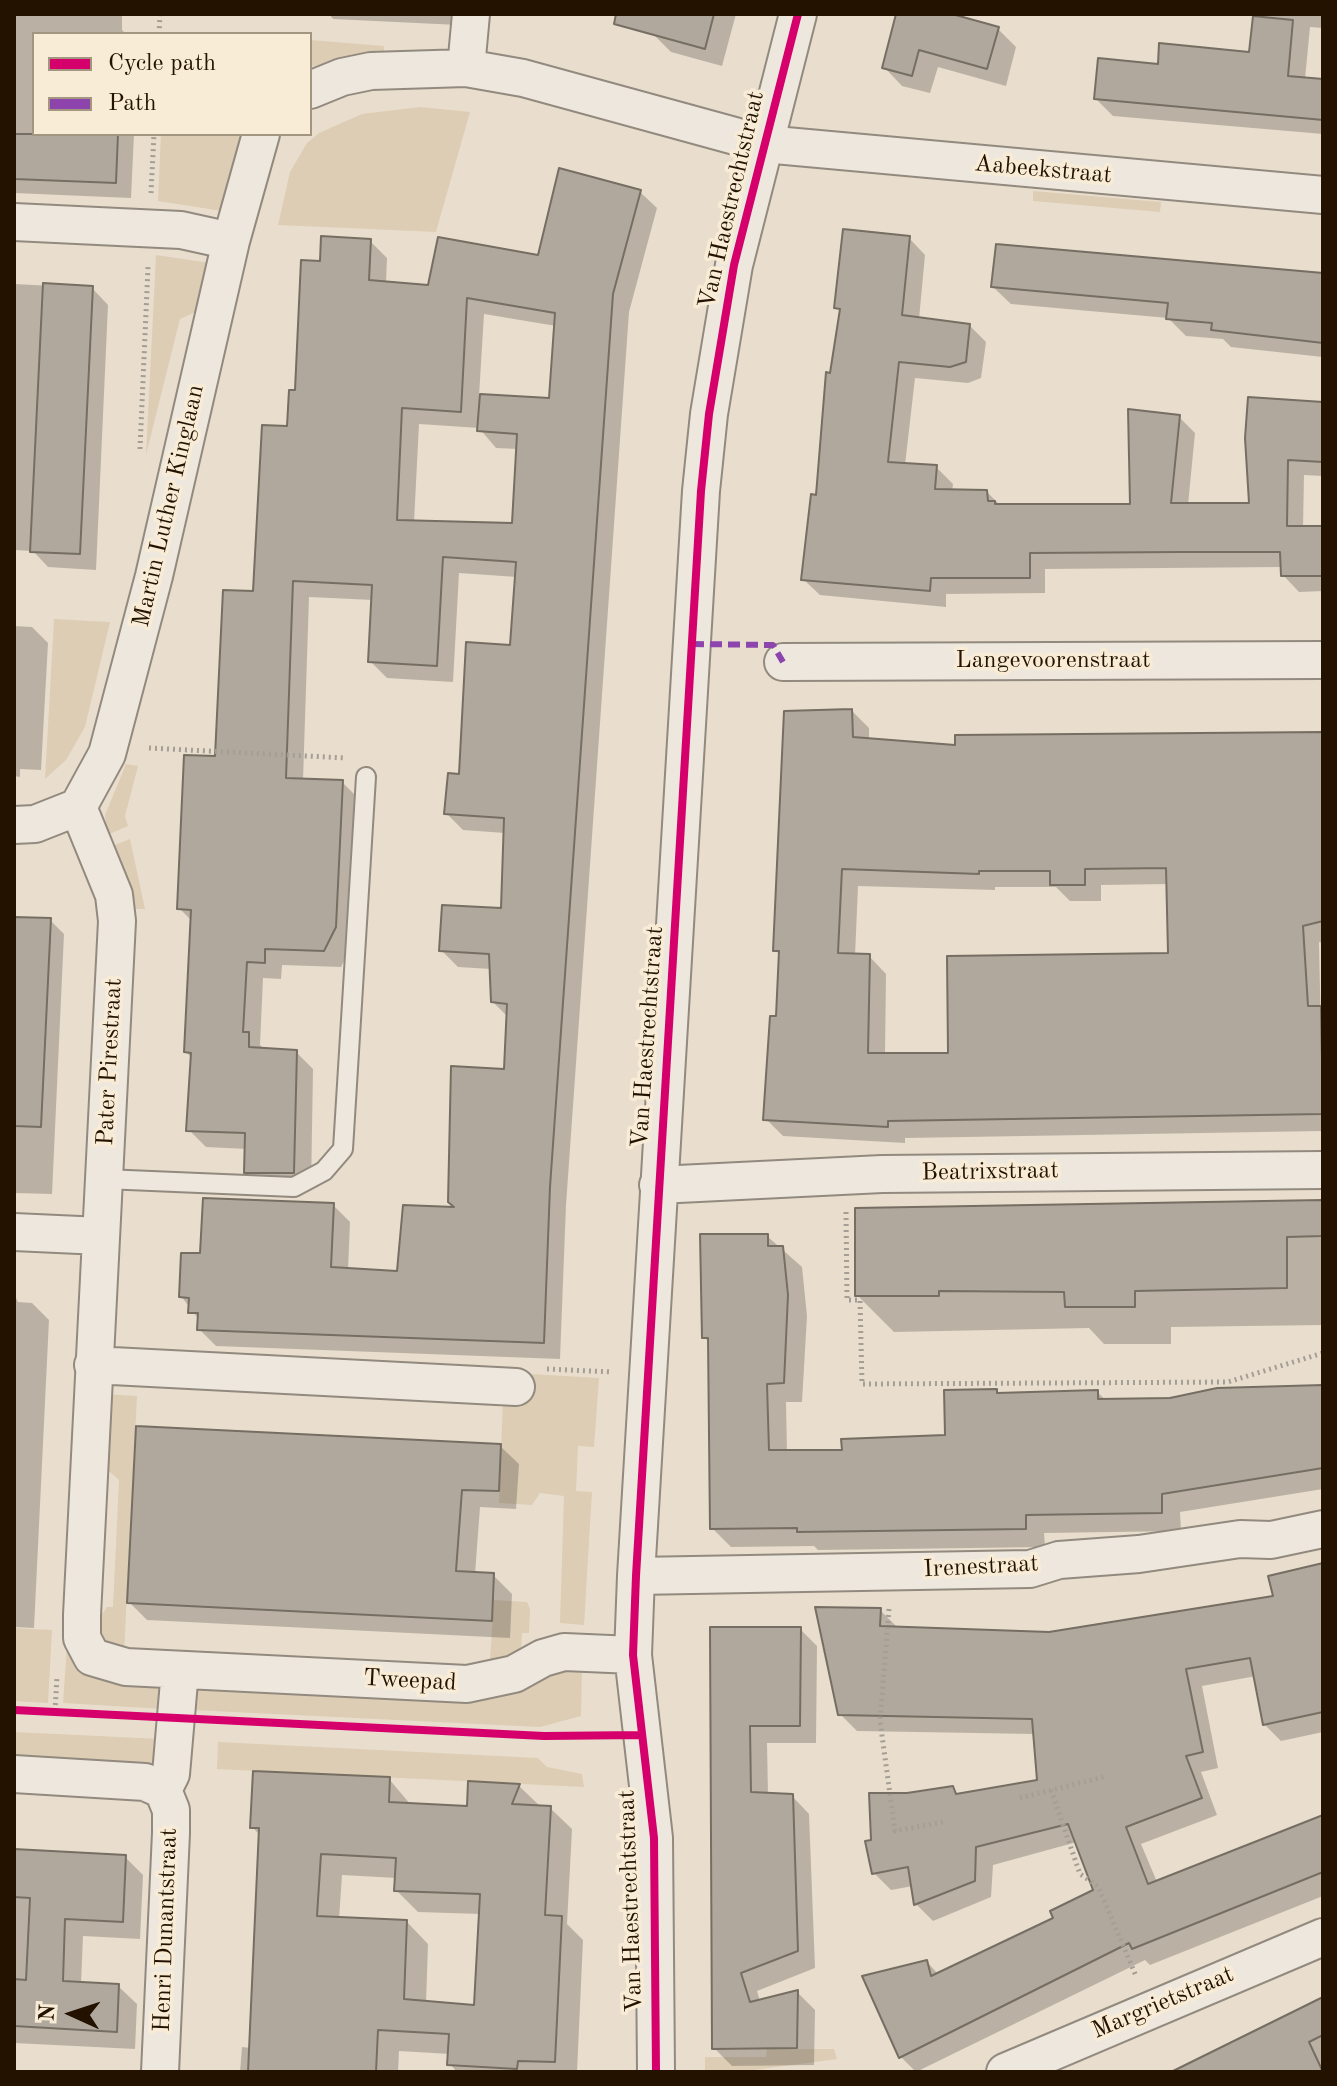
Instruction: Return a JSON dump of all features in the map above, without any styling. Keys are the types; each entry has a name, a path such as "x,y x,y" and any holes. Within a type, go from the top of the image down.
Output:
{"street":[{"path":"466,68 471,14"},
{"name":"Van Haestrechtstraat","path":"656,2072 654,1838 633,1655 658,1185 701,491 721,332 764,144 798,14"},
{"path":"312,89 342,77 371,71 466,68 523,78 764,144"},
{"name":"Martin Luther Kinglaan","path":"78,807 107,754 154,576 231,241 260,136"},
{"name":"Aabeekstraat","path":"764,144 1323,195"},
{"path":"14,222 181,230 231,241"},
{"name":"Langevoorenstraat","path":"783,662 1323,660"},
{"path":"14,825 35,824 78,807"},
{"name":"Pater Pirestraat","path":"78,807 114,895 117,921 101,1236"},
{"name":"Beatrixstraat","path":"658,1185 846,1176 1204,1169 1323,1170"},
{"path":"14,1232 101,1236"},
{"name":"Tweepad","path":"101,1236 82,1638 92,1657 112,1665 180,1670 467,1684 514,1674 543,1658 564,1652 633,1655"},
{"path":"93,1365 516,1387"},
{"name":"Irenestraat","path":"636,1576 1030,1569 1059,1560 1139,1554 1228,1540 1271,1540 1323,1529"},
{"name":"Henri Dunantstraat","path":"160,2072 171,1833 171,1810 163,1790 171,1774 180,1670"},
{"path":"14,1774 145,1782 163,1790"},
{"name":"Margrietstraat","path":"1005,2072 1149,2008 1323,1937"}],"lane":[{"path":"104,1179 294,1187 324,1171 343,1149 366,777"}],"path":[{"path":"140,464 154,136"},
{"path":"107,754 145,761 148,748 344,756 366,777"},
{"path":"846,1176 847,1300 860,1300 862,1384 1228,1382 1323,1353"},
{"path":"516,1387 529,1368 647,1374"},
{"path":"892,1572 880,1721 895,1831 943,1822"},
{"path":"41,1711 70,1712"},
{"path":"1020,1798 1107,1776"},
{"path":"1051,1790 1080,1874 1098,1886 1149,2008"}],"shaded area":[{"path":"312,40 384,46 384,52 312,67"},
{"path":"420,107 470,112 436,232 278,225 290,172 307,143 319,133 362,114"},
{"path":"161,136 241,136 222,211 158,201"},
{"path":"1033,191 1161,202 1160,212 1033,201"},
{"path":"156,255 210,263 198,311 180,319 146,455"},
{"path":"54,619 110,622 85,727 66,760 45,779"},
{"path":"126,764 138,766 125,816 128,826 107,835 105,815"},
{"path":"130,839 145,909 134,909 134,899 112,846"},
{"path":"530,1374 599,1378 594,1447 578,1446 576,1491 592,1492 584,1625 560,1623 564,1496 540,1493 532,1505 499,1503 503,1400 528,1398"},
{"path":"105,1394 137,1396 124,1653 104,1641 96,1623 107,1607 113,1607 119,1480 102,1465"},
{"path":"494,1600 527,1602 530,1609 529,1633 522,1633 521,1649 494,1666 490,1660"},
{"path":"14,1628 52,1630 48,1703 14,1701"},
{"path":"67,1647 75,1667 91,1677 157,1682 164,1709 63,1703"},
{"path":"561,1668 582,1668 581,1716 540,1727 192,1710 200,1684 495,1698 515,1693"},
{"path":"14,1732 161,1739 150,1767 14,1761"},
{"path":"218,1742 538,1758 547,1767 582,1774 584,1787 217,1769"},
{"path":"767,2049 834,2049 837,2059 739,2072 705,2072 705,2057 766,2057"}],"building":[{"path":"616,14 714,14 705,49 614,24"},
{"path":"896,14 952,14 999,27 987,69 919,50 912,76 882,68"},
{"path":"1253,16 1293,20 1288,76 1323,79 1323,120 1094,99 1098,58 1158,64 1159,43 1249,52"},
{"path":"14,134 118,136 116,183 14,179"},
{"path":"559,168 641,190 613,294 550,1187 544,1343 197,1330 198,1313 188,1313 189,1298 179,1297 181,1253 200,1253 203,1198 334,1203 331,1267 397,1271 403,1205 454,1207 448,1202 451,1066 504,1069 507,1004 491,1002 489,954 439,951 442,905 501,908 504,818 444,814 448,773 459,774 466,642 510,645 516,562 443,557 437,666 368,662 372,585 293,581 286,778 343,780 336,927 324,951 265,949 265,963 247,962 243,1032 249,1032 249,1047 297,1050 294,1173 244,1173 245,1133 186,1131 191,1053 184,1052 191,910 177,909 184,755 215,756 223,590 253,591 262,425 287,426 289,390 295,390 301,260 320,261 321,236 371,239 369,280 428,285 438,237 538,255","holes":["467,298 555,313 549,398 480,394 477,431 517,434 512,523 397,520 402,408 461,412"]},
{"path":"843,229 910,236 902,315 970,324 966,362 950,367 899,362 888,462 937,465 935,489 987,490 988,501 995,501 995,504 1130,504 1128,409 1180,415 1171,503 1249,503 1245,438 1248,397 1323,402 1323,462 1288,460 1287,526 1323,526 1323,576 1281,576 1280,552 1030,553 1030,578 931,578 930,591 801,580 811,494 816,495 826,372 830,373 840,309 834,308"},
{"path":"996,244 1323,273 1323,343 1211,330 1212,323 1166,319 1168,303 991,287"},
{"path":"43,283 93,286 80,554 30,552"},
{"path":"852,709 853,737 955,745 955,735 1323,732 1323,921 1303,926 1308,1006 1321,1006 1323,1114 888,1121 888,1127 763,1120 770,1016 776,1016 779,951 773,951 784,711","holes":["1166,868 1168,953 947,956 948,1053 868,1053 870,954 838,953 842,869 979,874 979,871 1050,871 1050,885 1085,885 1085,869"]},
{"path":"14,917 51,918 41,1127 14,1126"},
{"path":"1323,1200 1323,1236 1287,1237 1287,1288 1135,1291 1135,1307 1065,1307 1064,1292 939,1291 939,1296 855,1296 855,1208"},
{"path":"700,1234 768,1234 768,1246 783,1246 788,1295 784,1383 767,1384 769,1450 842,1450 841,1439 945,1435 944,1390 997,1389 997,1393 1098,1390 1098,1399 1170,1398 1217,1388 1323,1385 1323,1468 1162,1494 1162,1513 1026,1515 1026,1529 797,1532 797,1528 710,1529 708,1338 702,1338"},
{"path":"136,1426 501,1444 499,1491 462,1490 456,1571 494,1573 492,1621 127,1603"},
{"path":"1323,1563 1323,1712 1263,1725 1250,1658 1186,1669 1203,1752 1186,1756 1202,1798 1126,1827 1148,1884 1323,1815 1323,1872 1132,1949 1129,1943 899,2058 862,1976 927,1960 931,1976 1053,1918 1050,1911 1093,1890 1068,1824 976,1847 975,1881 914,1905 908,1867 872,1874 865,1841 871,1840 869,1793 907,1793 953,1786 956,1794 1037,1780 1032,1719 838,1715 815,1607 881,1608 880,1626 1049,1632 1273,1596 1268,1576"},
{"path":"710,1627 801,1627 800,1726 750,1726 751,1792 793,1794 798,1951 741,1973 750,2002 798,1990 797,2048 712,2049"},
{"path":"253,1771 390,1777 389,1802 467,1806 468,1781 520,1784 512,1804 551,1806 545,1915 562,1916 555,2062 518,2061 517,2069 447,2065 449,2034 378,2030 376,2072 248,2072 259,1828 250,1828","holes":["321,1854 396,1858 394,1891 480,1894 474,2005 404,1999 407,1920 317,1916"]},
{"path":"14,1849 126,1855 123,1922 65,1919 63,1981 119,1984 117,2032 14,2026 14,1979 26,1980 30,1898 14,1897"},
{"path":"1323,1997 1323,2035 1309,2042 1323,2072 1171,2072"}],"marked path":[{"path":"692,644 773,645 783,662"}],"cycle path":[{"path":"656,2072 654,1838 633,1655 701,491 709,414 734,265 798,14"},
{"path":"14,1710 544,1736 641,1735"}]}
